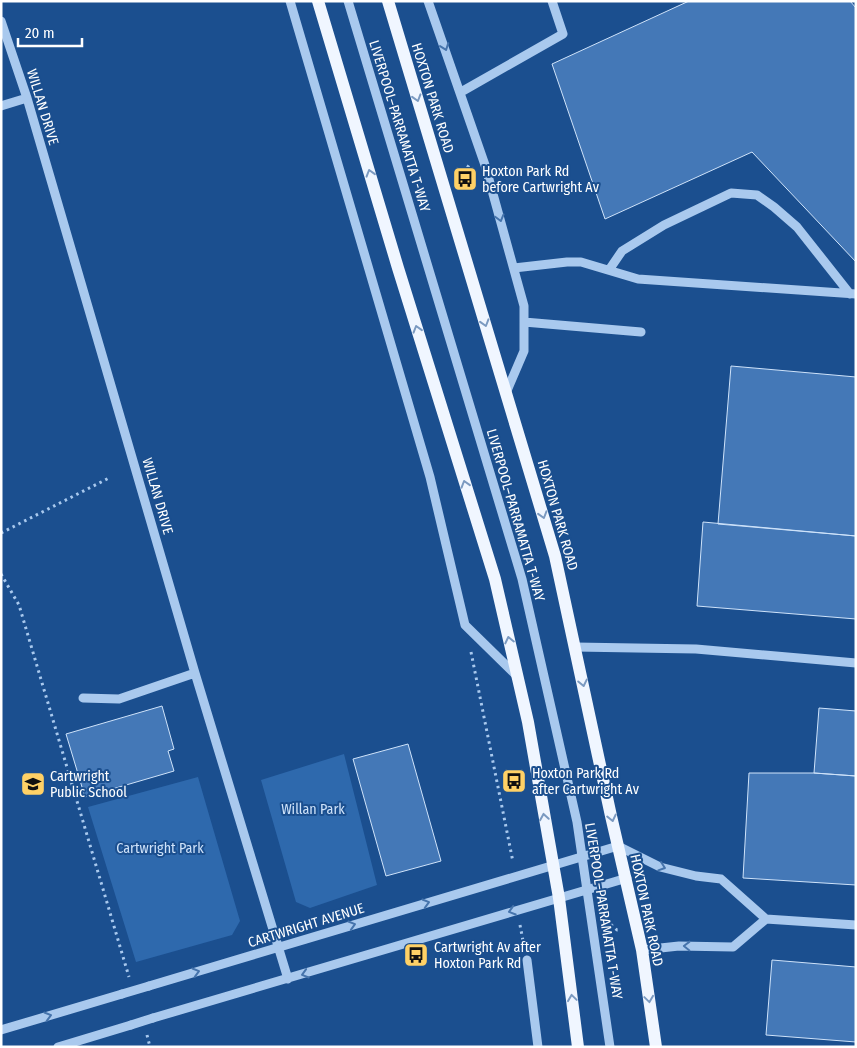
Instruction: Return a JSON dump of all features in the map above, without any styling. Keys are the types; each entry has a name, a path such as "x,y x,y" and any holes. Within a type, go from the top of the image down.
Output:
{"main road":[{"path":"318,1 494,579 528,722 558,898 578,1047"},
{"name":"HOXTON PARK ROAD","path":"388,1 555,556 642,950 656,1047"}],"street":[{"path":"290,1 430,477 465,625 517,676"},
{"name":"LIVERPOOL–PARRAMATTA T-WAY","path":"348,1 522,579 576,822 588,890 610,1047"},
{"path":"428,1 486,166 524,306 524,350 506,393"},
{"path":"460,92 562,34 552,1"},
{"name":"WILLAN DRIVE","path":"1,21 27,98 195,673 288,979"},
{"path":"1,106 27,98"},
{"path":"609,270 622,251 664,225 731,193 757,195 774,207 797,228 853,294"},
{"path":"514,268 581,262 638,279 853,294"},
{"path":"524,322 641,332"},
{"path":"575,647 696,649 856,662"},
{"path":"83,698 119,699 195,673"},
{"path":"618,846 660,867 696,876 722,879 766,919 856,925"},
{"name":"CARTWRIGHT AVENUE","path":"1,1030 618,846"},
{"path":"58,1047 627,878"},
{"path":"642,950 679,946 733,947 766,919"},
{"path":"528,960 538,1047"}],"path":[{"path":"464,173 469,165"},
{"path":"1,533 109,478"},
{"path":"1,574 19,605 131,984"},
{"path":"465,625 512,858"},
{"path":"602,920 606,920 617,930 621,930"},
{"path":"520,927 528,960"},
{"path":"144,1027 150,1047"}],"green space":[{"name":"Willan Park","path":"344,754 377,885 310,908 296,902 261,780"},
{"name":"Cartwright Park","path":"198,777 240,921 232,935 136,962 88,807"}],"building":[{"path":"689,1 850,1 856,8 856,262 752,152 605,219 552,64"},
{"path":"731,366 856,377 856,536 718,524"},
{"path":"703,522 856,536 856,619 697,606"},
{"path":"162,706 174,749 168,751 174,771 85,797 66,734"},
{"path":"819,708 856,711 856,776 814,773"},
{"path":"408,744 441,861 386,876 353,759"},
{"path":"749,773 814,773 856,776 856,885 743,878"},
{"path":"772,960 856,967 856,1042 766,1035"}],"place":[{"name":"Hoxton Park Rd before Cartwright Av","path":"465,179"},
{"name":"Hoxton Park Rd after Cartwright Av","path":"514,781"},
{"name":"Cartwright Public School","path":"33,784"},
{"name":"Cartwright Av after Hoxton Park Rd","path":"416,955"}]}
